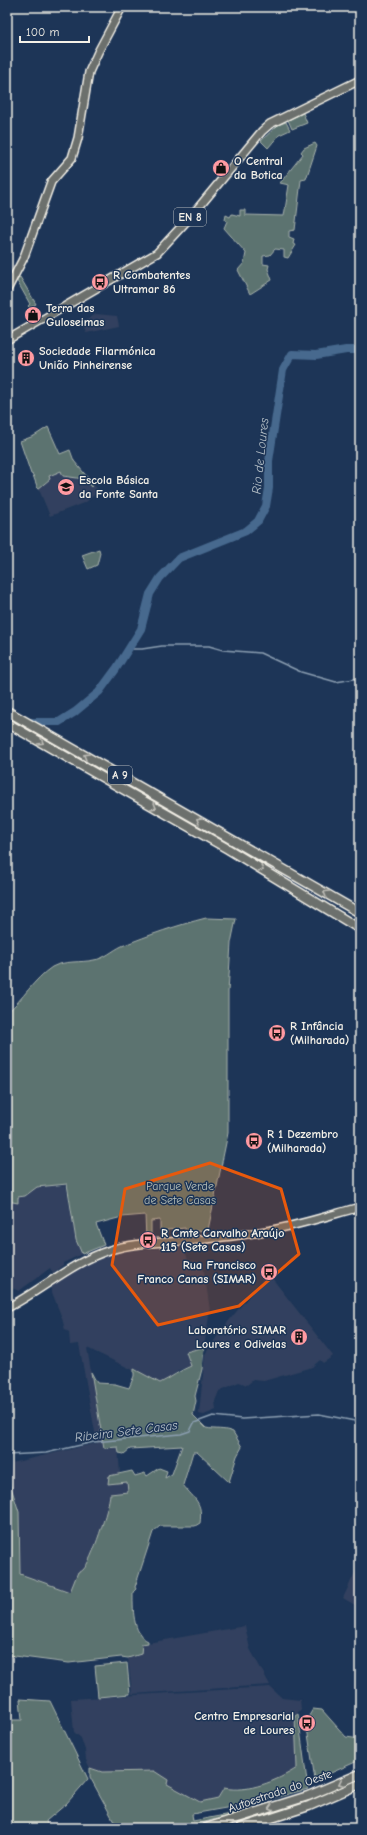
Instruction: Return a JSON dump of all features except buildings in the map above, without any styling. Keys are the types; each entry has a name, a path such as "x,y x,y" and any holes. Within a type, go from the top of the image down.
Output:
{"highway":[{"name":"A 9","path":"7,711 360,913"},
{"name":"A 9","path":"7,723 228,849 360,929"},
{"name":"Autoestrada do Oeste","path":"241,1828 309,1806 324,1795 360,1774"},
{"name":"Autoestrada do Oeste","path":"206,1828 308,1796 324,1795 360,1784"}],"main road":[{"path":"7,290 24,257 51,182 58,172 69,163 72,158 78,138 89,72 122,7"},
{"name":"EN 8","path":"7,340 157,253 194,213 266,127 278,119 360,80"},
{"path":"7,1308 82,1261 121,1246 182,1242 262,1232 314,1220 360,1207"}],"highlighted area":[{"path":"210,1163 281,1189 299,1254 239,1306 158,1325 112,1265 125,1189"}],"shaded area":[{"path":"96,314 117,316 119,326 86,333 82,323"},
{"name":"Escola Básica da Fonte Santa","path":"73,459 99,491 86,502 50,516 33,475"},
{"path":"66,1185 76,1240 82,1254 63,1263 63,1265 53,1273 50,1268 19,1291 7,1286 7,1201 17,1203 18,1197 25,1196 37,1187"},
{"path":"183,1246 188,1259 199,1262 204,1270 210,1310 204,1347 186,1353 191,1366 179,1370 169,1379 160,1383 87,1348 104,1448 118,1447 120,1474 109,1476 109,1484 127,1481 128,1492 110,1494 103,1523 88,1563 83,1571 78,1572 70,1592 20,1574 19,1512 9,1481 12,1463 97,1443 79,1344 70,1345 69,1332 65,1330 50,1287 79,1266 100,1258 106,1253"},
{"path":"268,1273 333,1356 323,1363 320,1360 312,1367 264,1381 253,1380 247,1385 239,1382 219,1391 215,1401 216,1410 204,1415 199,1414 205,1354 223,1328"},
{"path":"360,1562 360,1608 343,1598"},
{"path":"245,1626 250,1649 270,1685 132,1694 128,1658 141,1654 142,1644"},
{"path":"270,1687 282,1698 300,1700 301,1709 295,1716 297,1768 284,1777 257,1786 231,1789 224,1788 218,1798 200,1802 166,1784 154,1771 102,1772 90,1768 86,1760 85,1750 81,1738 74,1732 71,1699"}],"green space":[{"path":"303,113 307,123 292,129 288,120"},
{"path":"286,122 290,130 279,135 268,148 261,141 278,125"},
{"path":"315,143 317,146 306,179 301,180 295,230 289,231 289,237 294,239 293,244 296,245 288,258 284,257 284,250 275,249 270,255 263,256 263,264 269,265 268,269 272,280 250,294 238,270 244,263 246,253 224,228 227,221 225,220 226,215 230,217 232,214 240,216 240,210 245,210 245,215 284,216 289,185 280,183 303,154 301,152 304,148"},
{"path":"20,277 36,304 30,308 28,306 30,304 17,281"},
{"path":"48,427 60,454 70,450 74,461 93,484 91,487 84,479 63,476 61,471 49,476 50,479 38,489 33,475 31,474 20,441 34,436"},
{"path":"99,549 100,553 97,565 88,569 82,555"},
{"name":"Parque Verde de Sete Casas","path":"206,918 236,919 231,943 228,992 228,1133 208,1230 186,1232 185,1228 167,1230 167,1239 164,1239 164,1231 160,1230 160,1220 151,1221 151,1238 146,1239 145,1215 122,1217 96,1224 104,1245 82,1254 76,1240 67,1184 37,1187 25,1196 18,1197 18,1203 7,1201 7,1013 34,983 52,967 62,963 98,959 122,946 143,938"},
{"path":"204,1347 202,1369 195,1396 196,1401 193,1415 206,1428 233,1432 242,1447 237,1456 229,1482 197,1452 193,1452 183,1485 199,1506 201,1516 200,1523 195,1526 160,1526 153,1532 135,1587 136,1589 133,1592 134,1620 143,1638 148,1641 148,1643 142,1644 141,1654 128,1658 121,1657 69,1663 7,1655 7,1481 9,1481 19,1512 20,1574 70,1592 78,1572 83,1570 91,1556 103,1521 110,1494 128,1492 127,1482 108,1484 109,1476 132,1471 135,1476 145,1473 147,1476 159,1468 167,1471 165,1478 172,1474 182,1446 130,1449 124,1454 119,1453 118,1447 104,1448 91,1372 97,1383 115,1384 129,1388 134,1376 134,1369 160,1383 191,1366 186,1352"},
{"path":"127,1663 130,1694 98,1697 95,1666"},
{"path":"20,1699 50,1701 88,1779 66,1804 46,1821 48,1827 52,1828 7,1828 7,1720 22,1720"},
{"path":"313,1709 322,1710 346,1737 360,1739 360,1760 315,1780 306,1721"},
{"path":"298,1714 308,1789 254,1803 192,1814 193,1821 241,1812 183,1828 89,1828 109,1826 115,1823 90,1777 90,1768 102,1772 154,1771 168,1780 167,1784 200,1802 218,1798 224,1788 243,1789 262,1785 297,1768 295,1716"}],"waterway":[{"name":"Rio de Loures","path":"7,722 59,722 75,712 99,692 116,669 141,629 150,594 160,578 179,558 246,531 258,521 266,506 269,488 269,461 283,370 292,354 316,355 346,350 360,350"},
{"path":"129,649 162,646 209,646 223,650 260,653 301,672 336,682 360,678"},
{"name":"Ribeira Sete Casas","path":"7,1455 46,1453 94,1442 181,1434 190,1431 194,1423 213,1416 242,1419 319,1414 360,1422"}],"place":[{"name":"O Central da Botica","path":"221,168"},
{"name":"R Combatentes Ultramar 86","path":"100,282"},
{"name":"Terra das Guloseimas","path":"33,315"},
{"name":"Sociedade Filarmónica União Pinheirense","path":"26,358"},
{"name":"Escola Básica da Fonte Santa","path":"66,487"},
{"name":"R Infância (Milharada)","path":"277,1033"},
{"name":"R 1 Dezembro (Milharada)","path":"254,1141"},
{"name":"R Cmte Carvalho Araújo 115 (Sete Casas)","path":"148,1240"},
{"name":"Rua Francisco Franco Canas (SIMAR)","path":"269,1272"},
{"name":"Laboratório SIMAR Loures e Odivelas","path":"299,1337"},
{"name":"Centro Empresarial de Loures","path":"307,1723"}]}
